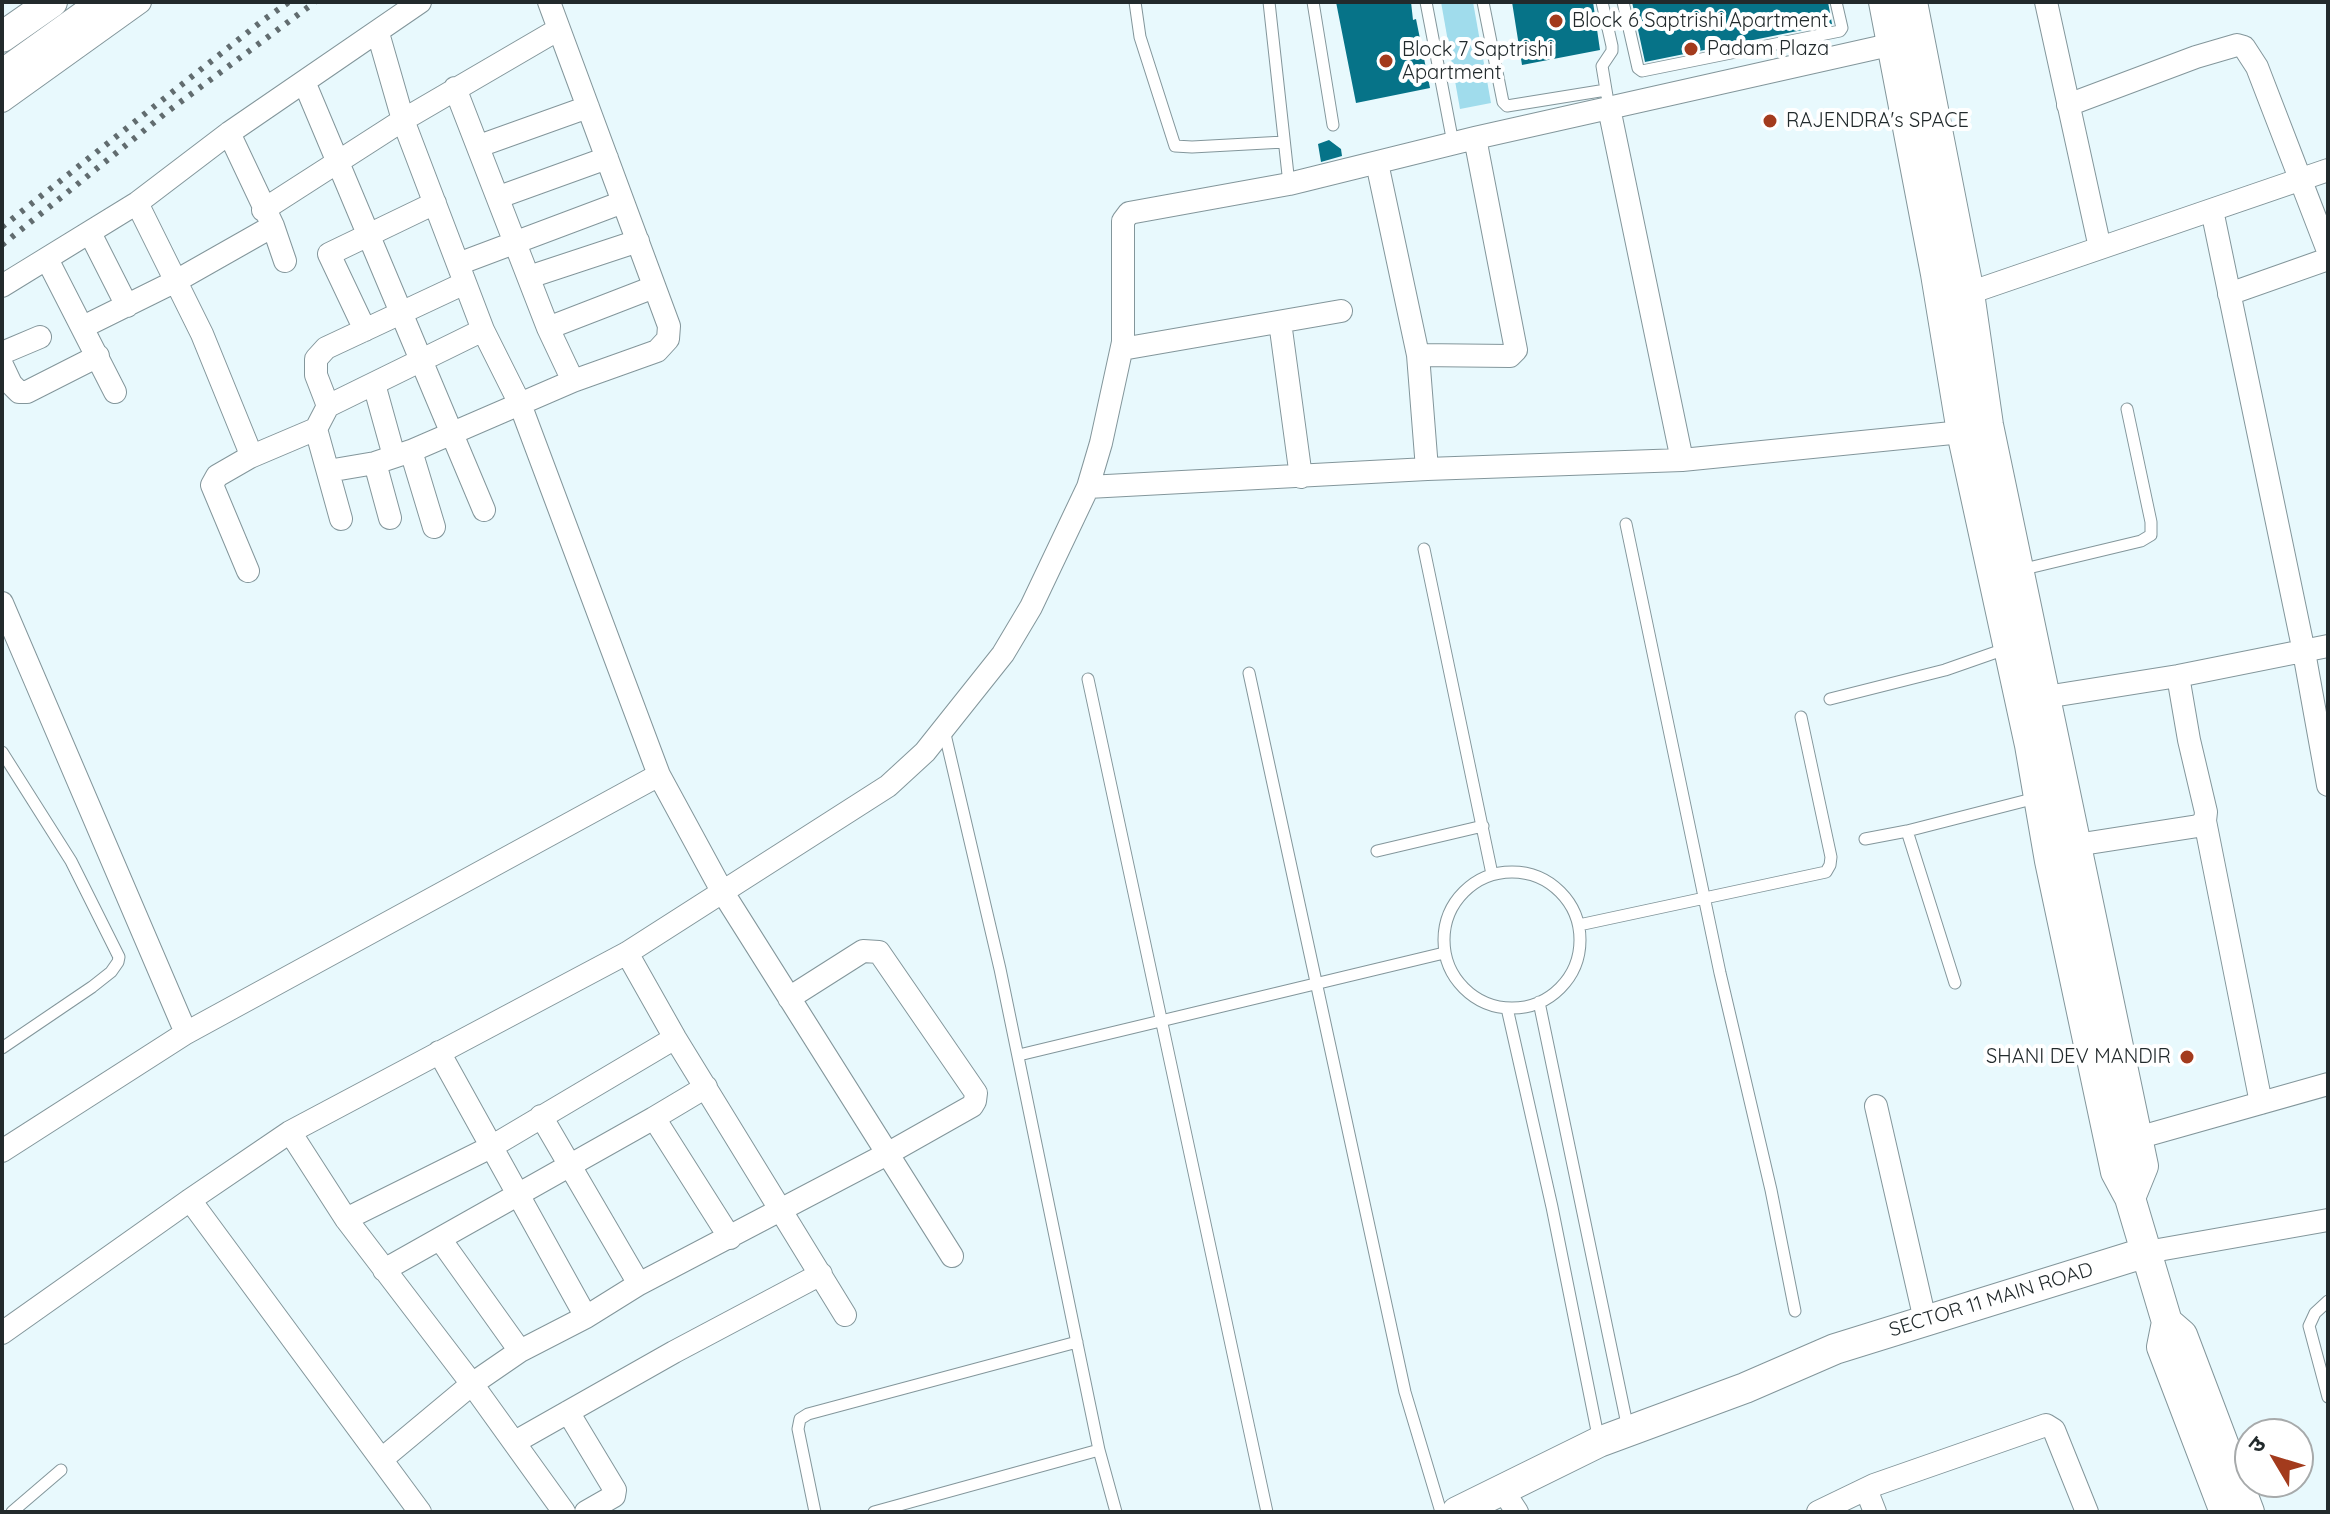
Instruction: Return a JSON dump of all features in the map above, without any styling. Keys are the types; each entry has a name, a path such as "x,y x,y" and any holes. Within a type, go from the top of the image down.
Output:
{"street":[{"path":"2,37 52,2"},
{"path":"2,75 104,2"},
{"path":"2,101 140,2"},
{"path":"2,286 137,203 229,133 305,84 420,2"},
{"path":"328,471 393,457 573,381 657,351 668,339 669,326 549,2"},
{"path":"1884,2 1905,41 1969,293 1975,428 2008,648 2032,699 2076,845 2143,1166 2130,1198"},
{"path":"1912,2 1905,41 1936,274 1975,428 2020,570 2038,798 2116,1172 2130,1198 2167,1322 2162,1347 2225,1512"},
{"path":"2046,2 2100,248"},
{"path":"83,327 176,281 268,218 338,162 455,88 559,29"},
{"path":"378,33 403,120 483,330 520,404 659,775 722,891 952,1256"},
{"path":"2,1333 290,1132 627,953 888,786 925,752 1010,642 1031,607 1088,487 1122,349 1123,221 1129,213 1289,184 1475,138 1607,99 1905,41"},
{"path":"2068,105 2196,57 2237,45 2244,47 2257,67 2328,251"},
{"path":"305,84 484,510"},
{"path":"455,88 548,328 573,381"},
{"path":"1607,99 1682,460"},
{"path":"479,146 588,107"},
{"path":"229,133 285,261"},
{"path":"1418,355 1510,356 1516,350 1475,138"},
{"path":"499,197 607,158"},
{"path":"1377,163 1418,355 1427,469"},
{"path":"1969,293 2328,170"},
{"path":"328,406 316,375 316,359 326,348 402,313 516,242 623,202"},
{"path":"137,203 202,334 250,457"},
{"path":"365,330 329,254 435,203"},
{"path":"2212,210 2327,773"},
{"path":"90,233 127,306"},
{"path":"529,277 638,241"},
{"path":"47,259 115,392"},
{"path":"2229,294 2328,259"},
{"path":"548,328 654,287"},
{"path":"1122,349 1341,311"},
{"path":"1280,322 1301,477"},
{"path":"248,571 212,485 217,476 250,457 316,429 328,406 483,330"},
{"path":"2,353 40,337"},
{"path":"2,365 11,384 19,392 27,392 98,356"},
{"path":"374,384 393,457 434,527"},
{"path":"1088,487 1427,469 1682,460 1975,428"},
{"path":"316,429 341,519"},
{"path":"390,518 393,457"},
{"path":"2,603 186,1033"},
{"path":"2032,699 2178,676 2328,646"},
{"path":"2178,676 2261,1103"},
{"path":"4,1145 186,1033 659,775"},
{"path":"2076,845 2198,826 2205,821"},
{"path":"382,1459 472,1384 520,1351 972,1106 976,1093 879,952 863,951 789,998"},
{"path":"627,953 675,1038 845,1315"},
{"path":"346,1219 491,1147 675,1038"},
{"path":"439,1052 586,1317"},
{"path":"2137,1138 2328,1084"},
{"path":"384,1270 706,1087"},
{"path":"1876,1106 1925,1320"},
{"path":"541,1116 639,1284"},
{"path":"654,1118 730,1238"},
{"path":"290,1132 346,1219 472,1384 564,1512"},
{"path":"190,1200 420,1512"},
{"path":"2147,1252 2328,1220"},
{"path":"440,1239 520,1351"},
{"name":"SECTOR 11 MAIN ROAD","path":"1457,1512 1510,1500 1599,1442 1745,1388 1835,1349 2147,1252"},
{"path":"515,1442 821,1274"},
{"path":"2167,1322 2182,1335 2249,1512"},
{"path":"568,1412 615,1490 614,1496 586,1512"},
{"path":"1818,1512 1866,1489 2046,1425 2054,1430 2087,1512"},
{"path":"1866,1489 1875,1512"}],"lane":[{"path":"1135,2 1140,37 1175,146 1284,142"},
{"path":"1269,2 1289,184"},
{"path":"1313,2 1333,125"},
{"path":"1426,2 1453,143"},
{"path":"1483,2 1503,102 1507,106 1607,99 1602,66 1612,51 1602,2"},
{"path":"1623,2 1638,68 1642,71 1840,31 1836,2"},
{"path":"2020,570 2141,541 2151,535 2151,522 2127,409"},
{"path":"1626,524 1795,1311"},
{"path":"1424,549 1492,874"},
{"path":"1830,699 1945,670 2008,648"},
{"path":"1249,673 1405,1392 1441,1512"},
{"path":"1088,679 1267,1512"},
{"path":"1579,925 1826,872 1831,857 1801,717"},
{"path":"944,729 1019,1055 1099,1450 1116,1512"},
{"path":"2,752 71,861 119,957 111,972 92,987 2,1048"},
{"path":"1865,839 2038,798"},
{"path":"1377,851 1483,826"},
{"path":"1907,831 1955,983"},
{"path":"1511,871 1529,873 1547,880 1562,892 1579,925 1580,944 1572,970 1555,992 1524,1007 1507,1008 1485,1003 1466,992 1452,974 1444,953 1443,933 1454,904 1474,882 1492,874 1511,871"},
{"path":"1019,1055 1444,953"},
{"path":"1539,1002 1629,1431"},
{"path":"1507,1008 1552,1207 1599,1442"},
{"path":"2328,1301 2315,1313 2309,1326 2328,1397"},
{"path":"815,1512 798,1429 800,1419 808,1414 897,1389 1077,1342"},
{"path":"874,1512 1099,1450"},
{"path":"12,1512 61,1470"}],"shaded area":[{"path":"1441,2 1473,2 1491,103 1460,109"}],"building":[{"name":"Block 7 Saptrishi Apartment","path":"1336,2 1411,2 1430,88 1356,103"},
{"name":"Block 6 Saptrishi Apartment","path":"1512,2 1593,2 1600,50 1522,65"},
{"name":"Padam Plaza","path":"1632,2 1828,2 1832,24 1645,62"},
{"path":"1329,140 1341,149 1342,156 1321,162 1318,144"}],"railway":[{"path":"2,227 289,2"},
{"path":"2,245 167,112 315,2"}],"place":[{"name":"Block 6 Saptrishi Apartment","path":"1556,21"},
{"name":"Padam Plaza","path":"1691,49"},
{"name":"Block 7 Saptrishi Apartment","path":"1386,61"},
{"name":"RAJENDRA's SPACE","path":"1770,121"},
{"name":"SHANI DEV MANDIR","path":"2187,1057"}]}
